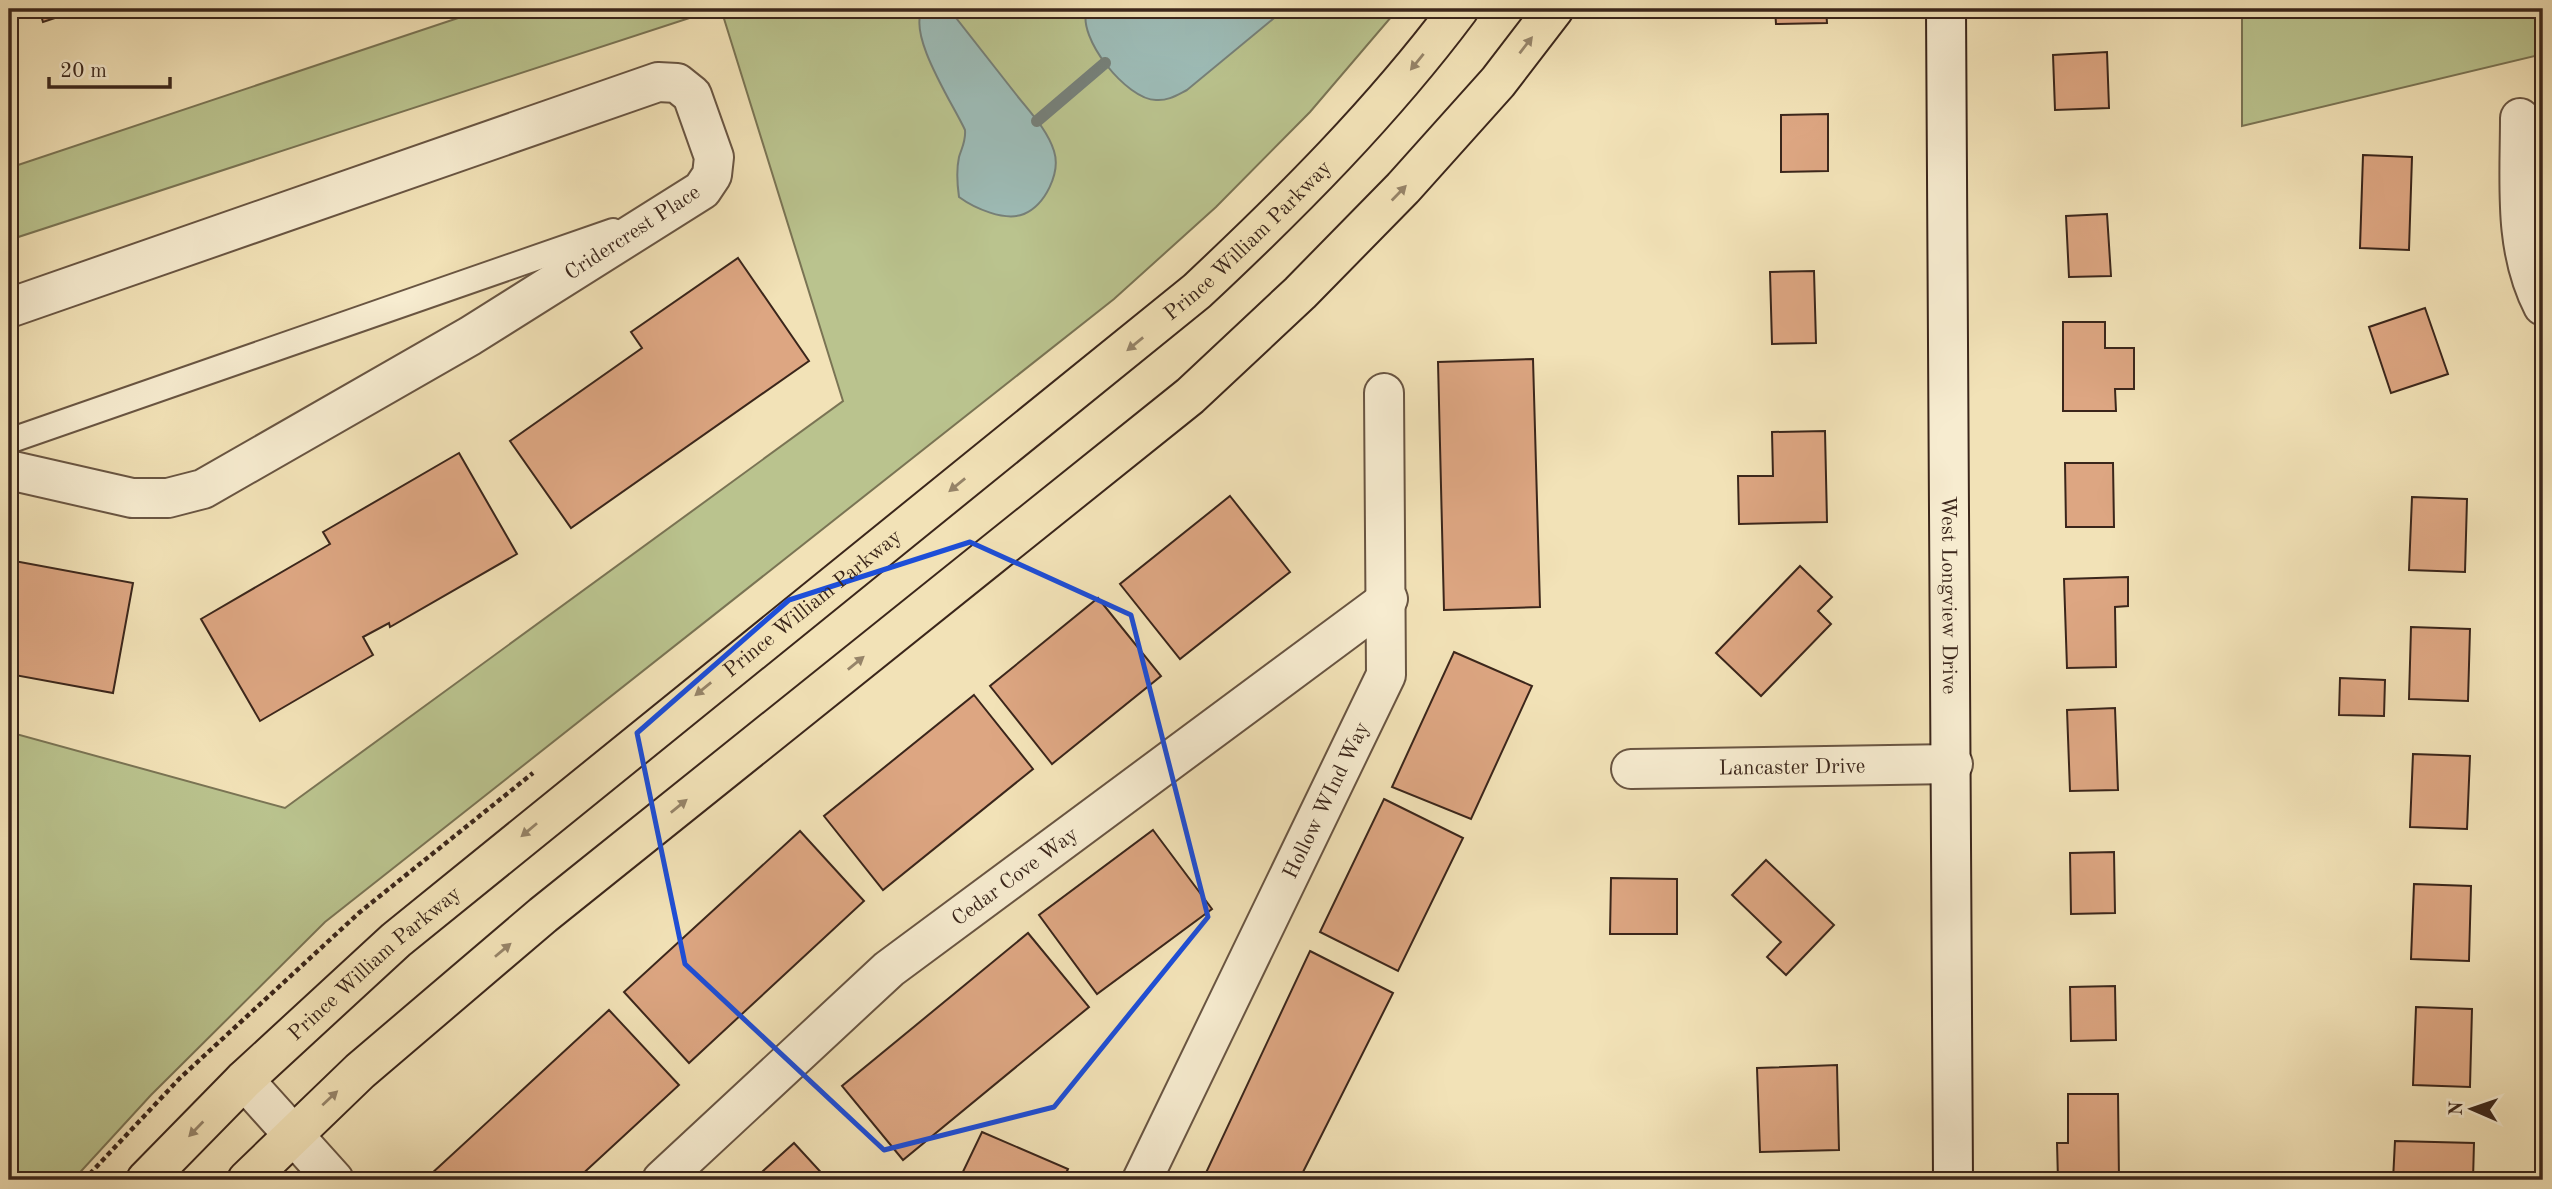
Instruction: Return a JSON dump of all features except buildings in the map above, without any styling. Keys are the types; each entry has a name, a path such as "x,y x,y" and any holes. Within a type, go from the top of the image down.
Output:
{"main road":[{"name":"Prince William Parkway","path":"146,1180 244,1080 396,940 534,825 1197,291 1352,138 1459,9"},
{"path":"247,1180 359,1071 543,915 1139,439 1199,388 1300,293 1403,188 1498,82 1554,9"}],"street":[{"name":"West Longview Drive","path":"1946,9 1953,764 1953,1180"},
{"name":"Cridercrest Place","path":"9,308 658,82 677,83 692,94 714,158 712,175 702,190 470,336 203,489 168,498 132,498 9,470"},
{"path":"2520,118 2521,239 2531,278 2543,306"},
{"name":"Hollow WInd Way","path":"1142,1180 1387,675 1384,394"},
{"name":"Cedar Cove Way","path":"662,1180 889,969 1388,599"},
{"name":"Lancaster Drive","path":"1631,769 1953,764"},
{"path":"244,1080 291,1136 334,1180"}],"lane":[{"path":"9,441 662,215"}],"highlighted area":[{"path":"970,542 1131,615 1208,917 1054,1107 884,1150 685,964 637,733 789,600"}],"green space":[{"path":"485,9 717,9 9,240 9,168"},
{"path":"721,9 1398,9 1310,112 1216,207 1114,299 325,922 151,1095 73,1180 9,1180 9,732 285,808 843,401"},
{"path":"2242,9 2543,9 2543,54 2242,126"}],"water":[{"path":"923,9 949,9 1047,135 1054,151 1055,169 1045,196 1032,210 1016,216 999,215 959,197 957,167 965,130 926,51 919,20"},
{"path":"1087,9 1285,9 1187,90 1156,100 1131,90 1106,65 1089,35"}],"waterway":[{"path":"1037,121 1105,63"}]}
